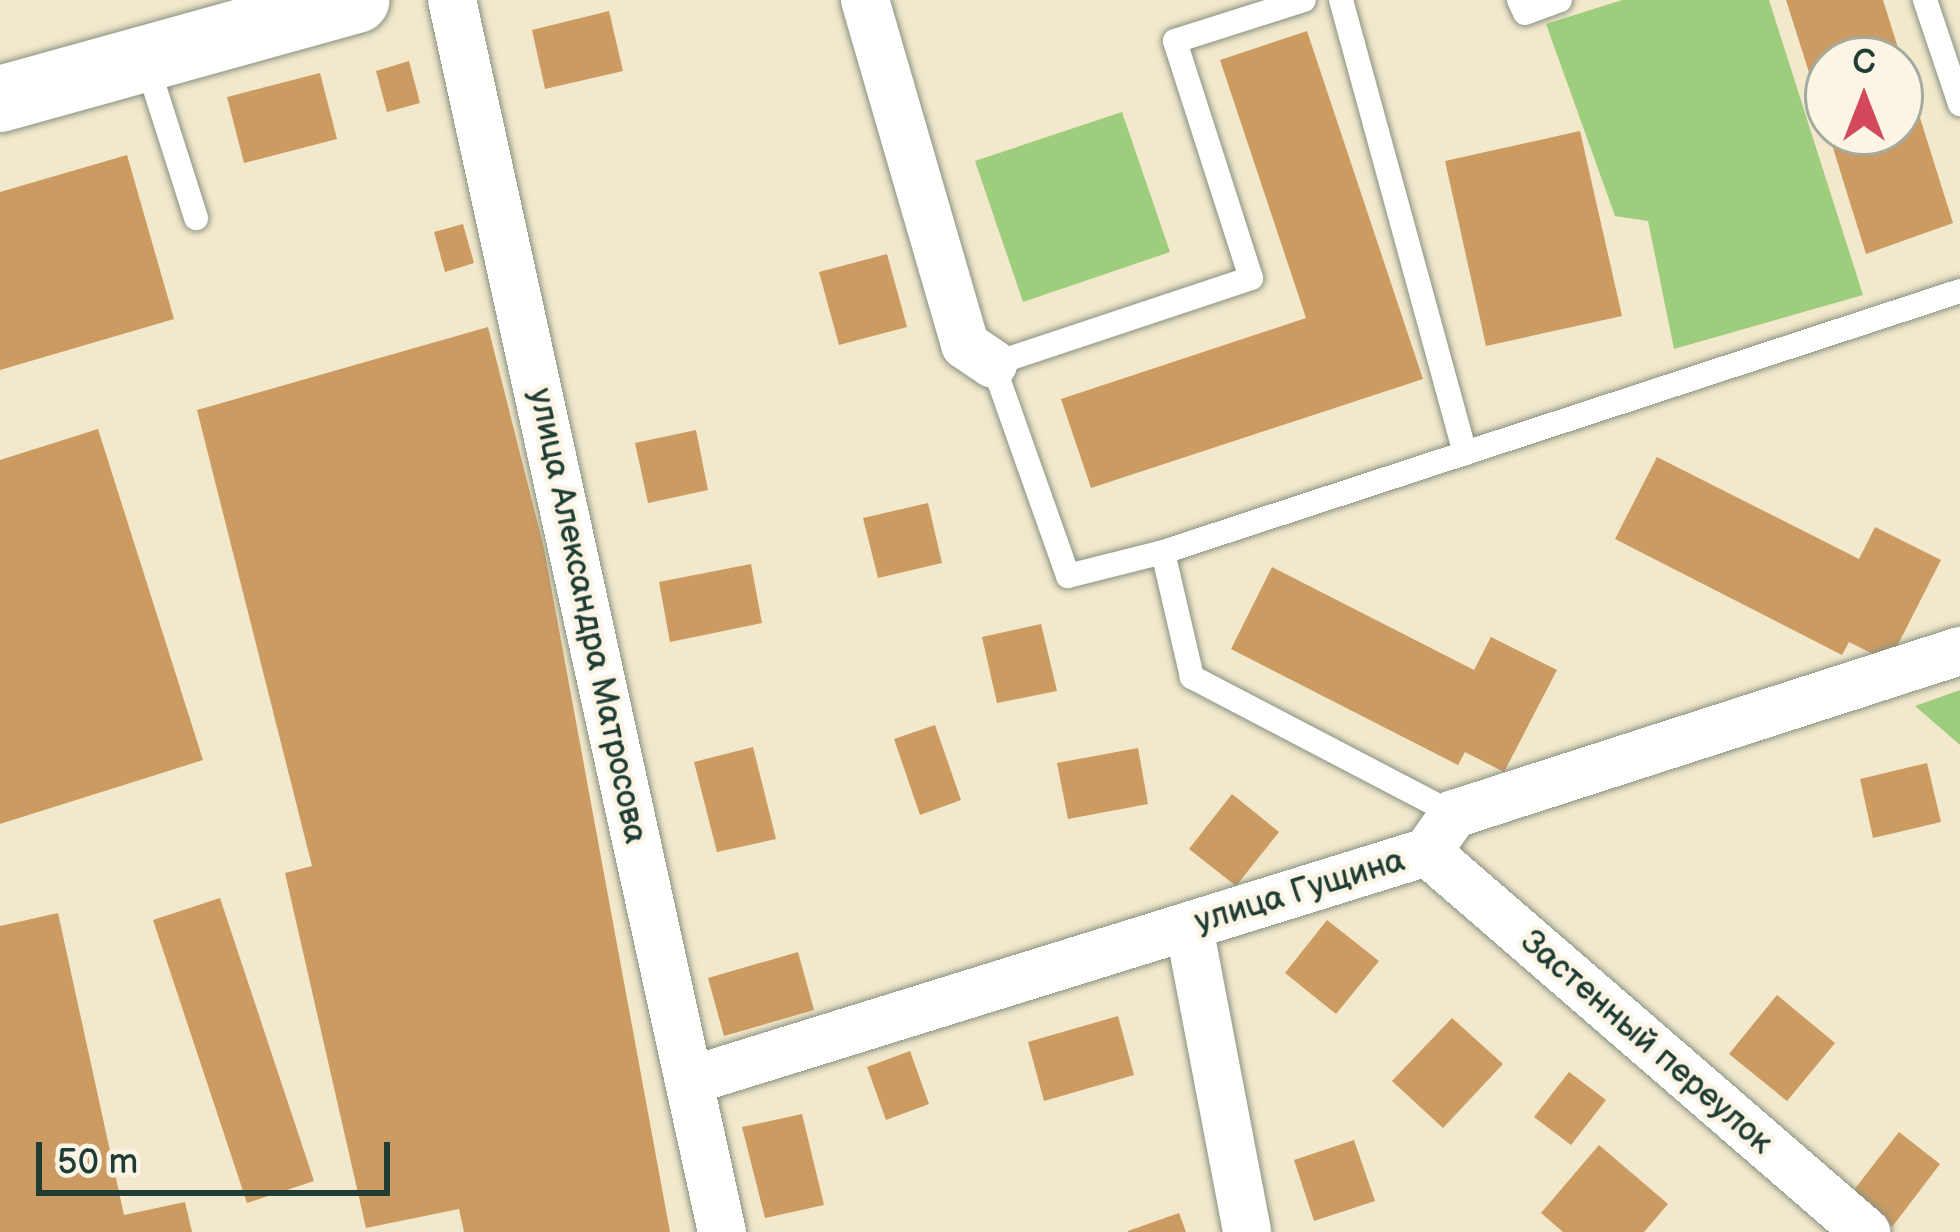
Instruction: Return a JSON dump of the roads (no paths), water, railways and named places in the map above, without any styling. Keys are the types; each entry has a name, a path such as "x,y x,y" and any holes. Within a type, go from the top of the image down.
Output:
{"main road":[{"path":"0,99 357,0"}],"street":[{"name":"улица Александра Матросова","path":"452,0 722,1232"},
{"path":"866,0 965,345 993,364"},
{"name":"улица Гущина","path":"689,1082 1189,927 1960,651"},
{"name":"Застенный переулок","path":"1441,833 1866,1232"},
{"path":"1189,927 1247,1232"}],"lane":[{"path":"1304,0 1175,40 1251,278 993,364 1068,576 1163,552 1960,291"},
{"path":"1341,0 1465,453"},
{"path":"1519,0 1525,13 1560,0"},
{"path":"1925,0 1960,104"},
{"path":"145,57 196,218"},
{"path":"1163,552 1192,677 1441,833"}]}
